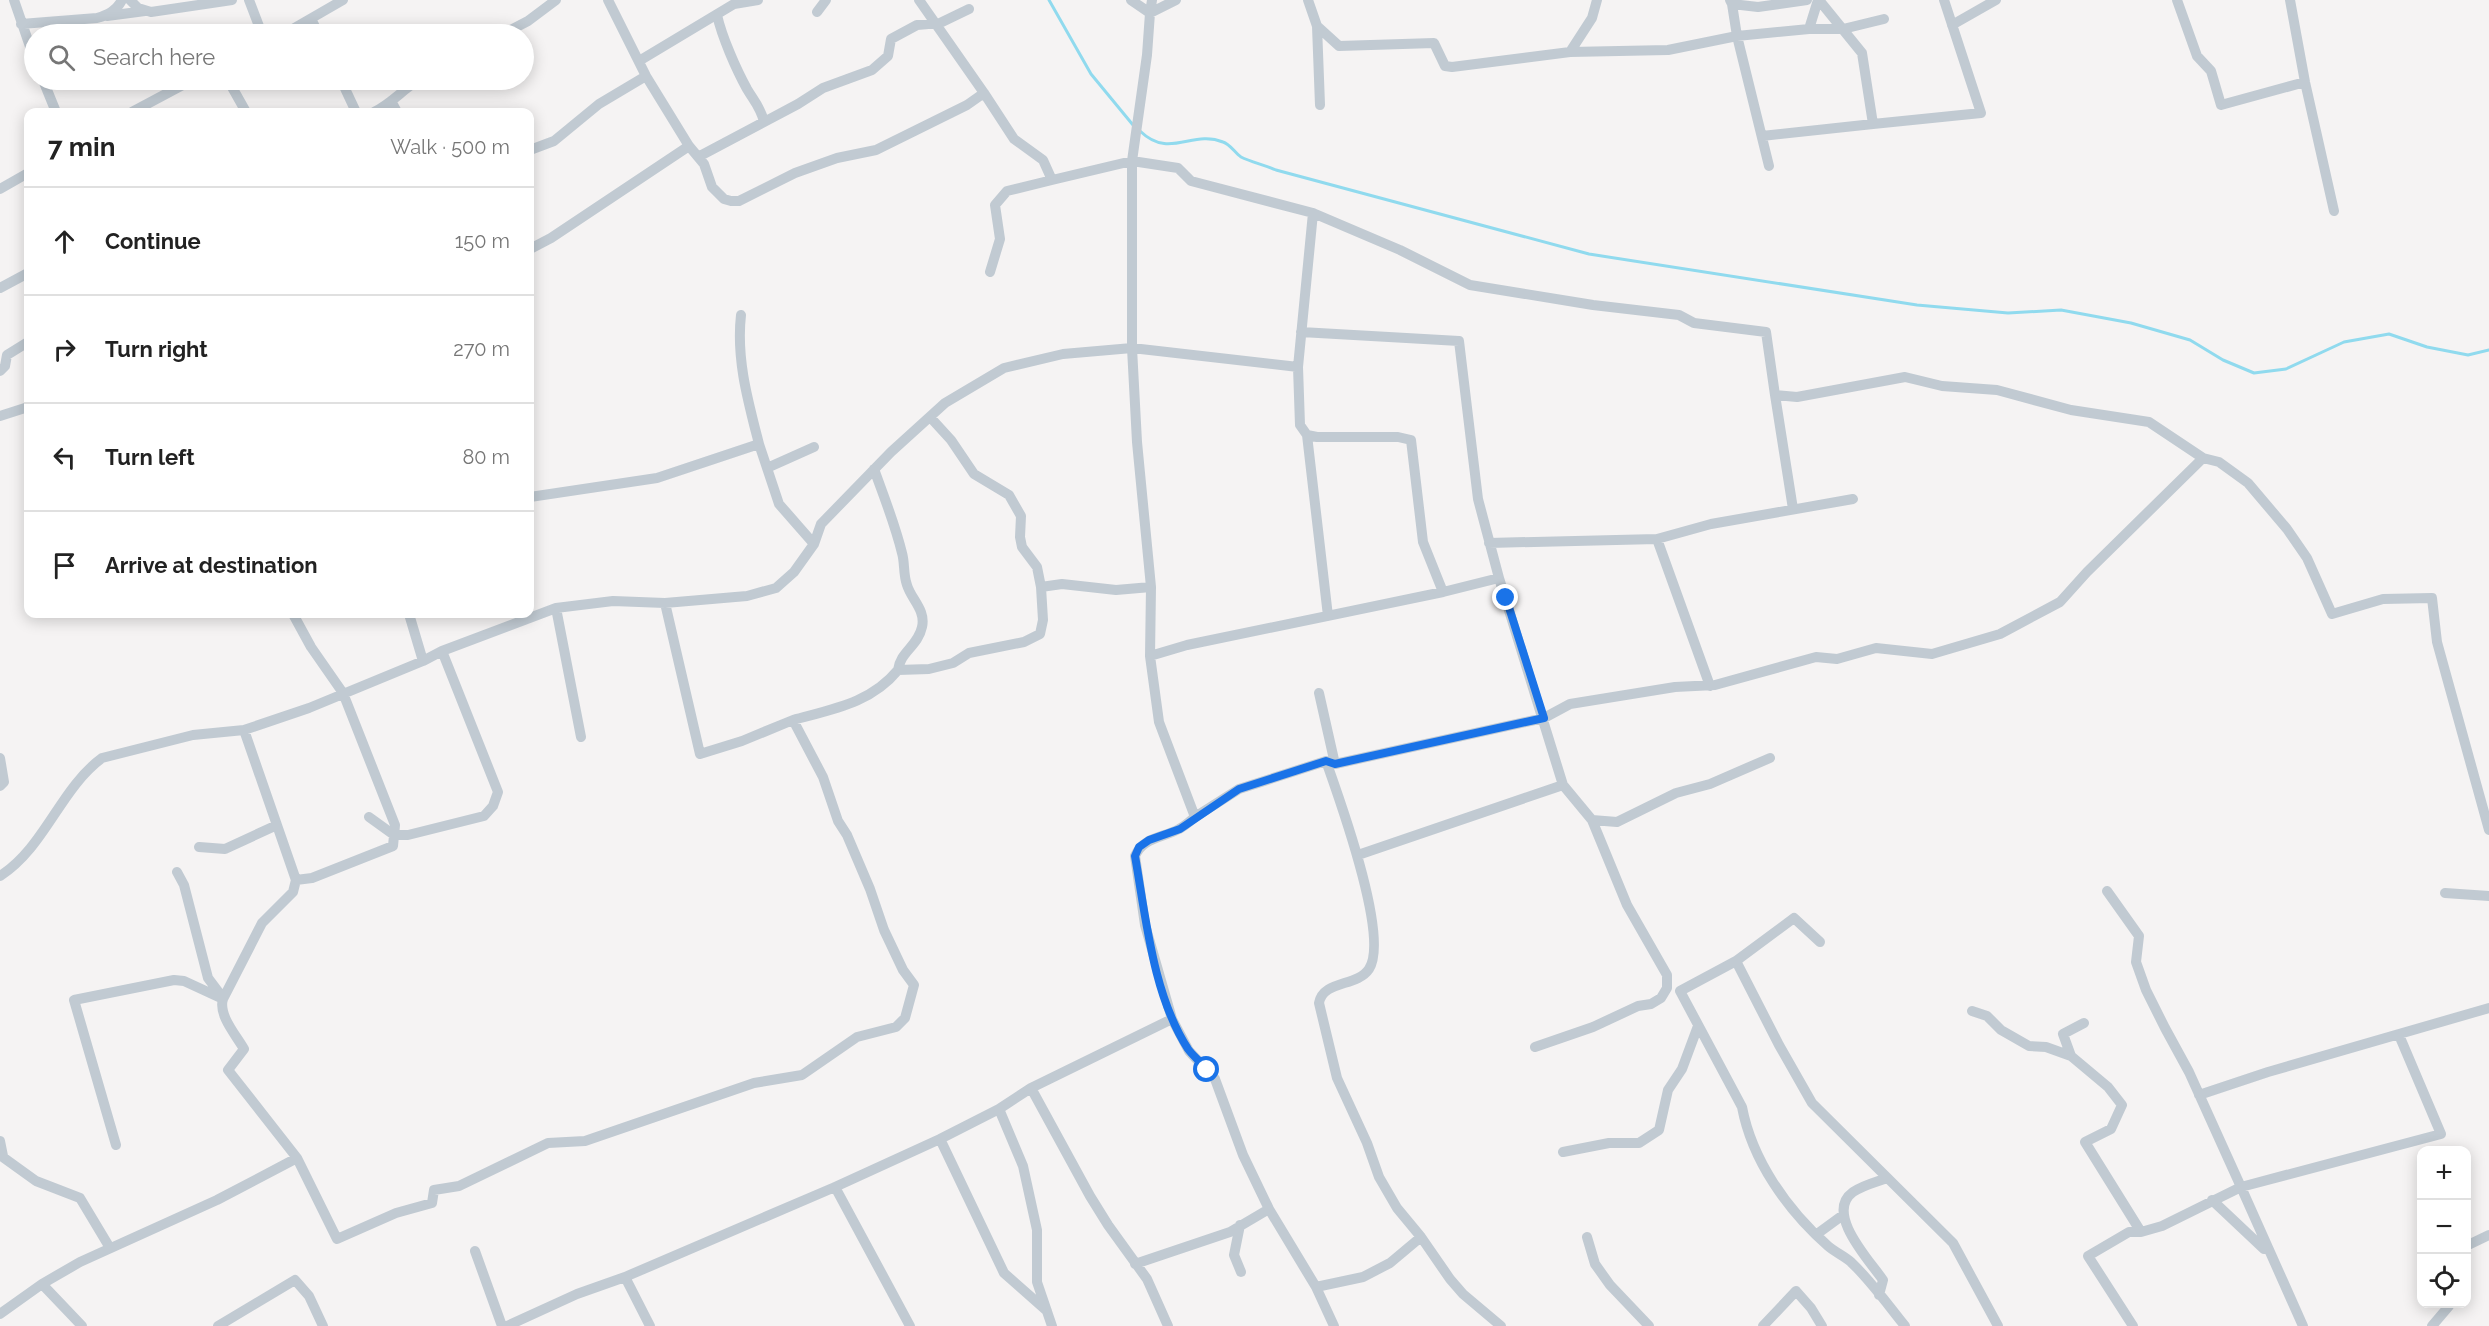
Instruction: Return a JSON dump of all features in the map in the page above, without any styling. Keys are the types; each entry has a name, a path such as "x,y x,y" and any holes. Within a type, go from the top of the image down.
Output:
{"street":[{"path":"14,0 24,32"},
{"path":"107,16 117,8 122,0"},
{"path":"130,0 138,8 147,11"},
{"path":"21,24 177,10 232,0"},
{"path":"249,0 258,24"},
{"path":"302,24 343,0"},
{"path":"522,24 556,0"},
{"path":"608,0 646,76 689,146 704,164 712,187 724,199 739,201 795,173 837,158 876,150 967,105 984,93"},
{"path":"639,62 734,4 758,0"},
{"path":"817,12 826,0"},
{"path":"919,0 1014,139 1043,160 1052,180"},
{"path":"1131,0 1150,13"},
{"path":"1152,0 1147,55 1132,161 1132,348 1137,442 1151,587 1150,656 1159,722 1195,817"},
{"path":"1150,13 1176,0"},
{"path":"1308,0 1317,26 1320,105"},
{"path":"1570,52 1592,18 1597,0"},
{"path":"1769,166 1737,36 1731,2 1758,7 1807,0"},
{"path":"1819,0 1862,53 1873,124"},
{"path":"1809,29 1819,0"},
{"path":"1762,136 1981,113 1944,0"},
{"path":"1952,25 1996,0"},
{"path":"2177,0 2197,56 2211,71 2221,105 2305,82"},
{"path":"2290,0 2305,82 2334,211"},
{"path":"698,157 798,104 823,88 872,70 888,56 891,39 917,25 934,24 969,9"},
{"path":"717,15 721,32 747,90 760,106 764,122"},
{"path":"311,19 314,24"},
{"path":"1317,26 1339,46 1434,43 1445,66 1452,67 1570,52 1668,51 1737,36 1809,29 1843,29 1884,19"},
{"path":"534,148 554,141 599,104 646,76"},
{"path":"47,90 54,108"},
{"path":"140,108 173,90"},
{"path":"234,90 244,108"},
{"path":"346,90 354,108"},
{"path":"381,108 407,90"},
{"path":"391,102 395,108"},
{"path":"534,247 551,238 689,146"},
{"path":"990,272 1000,238 995,205 1007,191 1132,161 1178,168 1191,181 1312,213 1400,250 1470,285 1593,305 1680,315 1694,323 1766,332 1793,509"},
{"path":"0,189 24,175"},
{"path":"1312,213 1298,367 1300,425 1307,435 1328,616"},
{"path":"1,284 24,275"},
{"path":"741,315 738,338 744,381 759,444 779,504 814,544"},
{"path":"1301,332 1459,340 1478,499 1499,578 1563,785 1592,820 1627,905 1667,975 1667,988 1661,998 1651,1004 1638,1006 1593,1027 1535,1047"},
{"path":"0,371 7,355 24,344"},
{"path":"534,616 556,608 613,602 665,603 747,596 776,588 794,572 814,544 820,524 874,470 945,404 1004,368 1063,354 1132,348 1298,367"},
{"path":"1774,395 1797,397 1905,378 1942,386 1996,390 2071,410 2149,422 2203,458 2219,462 2248,483 2281,522 2307,558 2332,614 2383,599 2432,598 2437,642 2489,830"},
{"path":"0,416 24,408"},
{"path":"898,670 937,667 953,663 969,653 1024,642 1040,634 1043,620 1037,567 1022,547 1020,537 1022,516 1009,495 974,474 951,440 930,417"},
{"path":"1307,435 1398,437 1412,440 1423,542 1443,592"},
{"path":"534,496 657,478 759,444"},
{"path":"767,468 814,447"},
{"path":"1334,1326 1316,1287 1269,1209 1243,1155 1215,1079 1189,1051 1172,1019 1145,925 1135,856 1139,847 1149,840 1180,829 1239,789 1330,762 1544,718 1570,704 1675,687 1710,686 1816,657 1837,659 1875,648 1932,654 2000,634 2060,602 2087,572 2203,458"},
{"path":"665,603 700,754 742,741 793,720 856,701 885,686 898,670 899,661 916,643 923,625 921,609 909,592 904,559 895,525 874,470"},
{"path":"1489,543 1657,540 1711,524 1853,500"},
{"path":"1657,540 1710,686"},
{"path":"1150,656 1187,645 1443,592 1499,578"},
{"path":"1041,587 1062,584 1116,590 1151,587"},
{"path":"556,608 581,737"},
{"path":"295,618 311,647 343,693 395,825 393,846 312,878 296,880"},
{"path":"410,618 423,661"},
{"path":"0,876 32,847 60,806 93,765 102,758 193,735 244,730 309,708 442,651 529,618"},
{"path":"369,817 394,835 408,835 484,816 493,806 498,792 442,651"},
{"path":"1319,693 1330,762 1358,855 1370,910 1373,959 1369,970 1359,978 1325,991 1320,996 1319,1003 1337,1078 1367,1143 1379,1177 1397,1208 1463,1294 1501,1326"},
{"path":"244,730 296,880 293,892 262,923 223,999 221,1006 224,1014 244,1049 228,1070 297,1158 337,1239 396,1213 432,1203 434,1190 459,1186 548,1143 585,1141 754,1083 802,1075 857,1037 896,1027 905,1018 914,985 903,970 884,930 870,889 847,835 838,820 823,777 793,720"},
{"path":"0,758 4,776 4,782 0,786"},
{"path":"1592,820 1617,822 1676,793 1710,784 1770,758"},
{"path":"1358,855 1563,785"},
{"path":"199,847 225,849 277,825"},
{"path":"177,872 184,885 208,978 223,999"},
{"path":"2108,891 2139,936 2136,962 2143,981 2199,1095 2302,1326"},
{"path":"2445,893 2489,896"},
{"path":"1667,988 1680,991 1737,961 1794,918 1820,942"},
{"path":"1737,961 1779,1045 1812,1103 1953,1243 1998,1326"},
{"path":"116,1145 74,1000 174,980 184,981 223,999"},
{"path":"1680,991 1742,1107 1744,1119 1761,1163 1792,1209 1827,1245 1850,1262 1905,1326"},
{"path":"2199,1095 2268,1072 2489,1008"},
{"path":"1972,1011 1987,1016 2001,1030 2030,1046 2046,1047 2071,1056 2108,1088 2122,1105 2111,1129 2085,1143 2141,1232"},
{"path":"475,1251 504,1326 528,1321 577,1294 625,1277 835,1187 940,1139 999,1109 1032,1088 1172,1019"},
{"path":"2071,1056 2063,1034 2084,1023"},
{"path":"1563,1152 1609,1143 1639,1143 1659,1130 1668,1090 1682,1069 1698,1026"},
{"path":"2133,1326 2088,1256 2129,1232 2141,1232 2162,1226 2241,1187 2442,1134 2399,1035"},
{"path":"1032,1088 1090,1196 1147,1279 1168,1326"},
{"path":"999,1109 1023,1166 1037,1230 1037,1282 1052,1326"},
{"path":"940,1139 1004,1273 1047,1311"},
{"path":"0,1141 2,1156 36,1181 80,1198 111,1248"},
{"path":"0,1314 42,1284 80,1262 217,1200 297,1158"},
{"path":"1879,1295 1883,1280 1845,1224 1843,1215 1846,1200 1852,1193 1887,1178"},
{"path":"835,1187 910,1326"},
{"path":"2212,1200 2268,1252"},
{"path":"1136,1263 1230,1232 1269,1209"},
{"path":"1817,1234 1843,1215"},
{"path":"1240,1225 1234,1255 1241,1272"},
{"path":"2471,1244 2489,1235"},
{"path":"1587,1236 1595,1263 1610,1285 1648,1326"},
{"path":"1316,1287 1363,1276 1390,1263 1421,1237"},
{"path":"1850,1262 1862,1250"},
{"path":"625,1277 650,1326"},
{"path":"218,1326 295,1280 309,1296 323,1326"},
{"path":"42,1284 82,1326"},
{"path":"1762,1326 1796,1291 1811,1308 1822,1326"},
{"path":"2432,1326 2447,1308"}],"waterway":[{"path":"1049,0 1091,74 1133,125"},
{"path":"1140,131 1161,143 1171,144 1201,139 1223,142 1241,157 1276,170 1589,254 1917,305 2008,313 2061,310 2131,323 2190,340 2223,360 2254,373 2286,369 2344,342 2389,334 2427,347 2468,355 2489,350"}],"route":[{"path":"1207,1070 1189,1051 1172,1019 1145,925 1135,856 1139,847 1149,840 1180,829 1239,789 1326,761 1335,764 1544,718 1506,598"}]}
